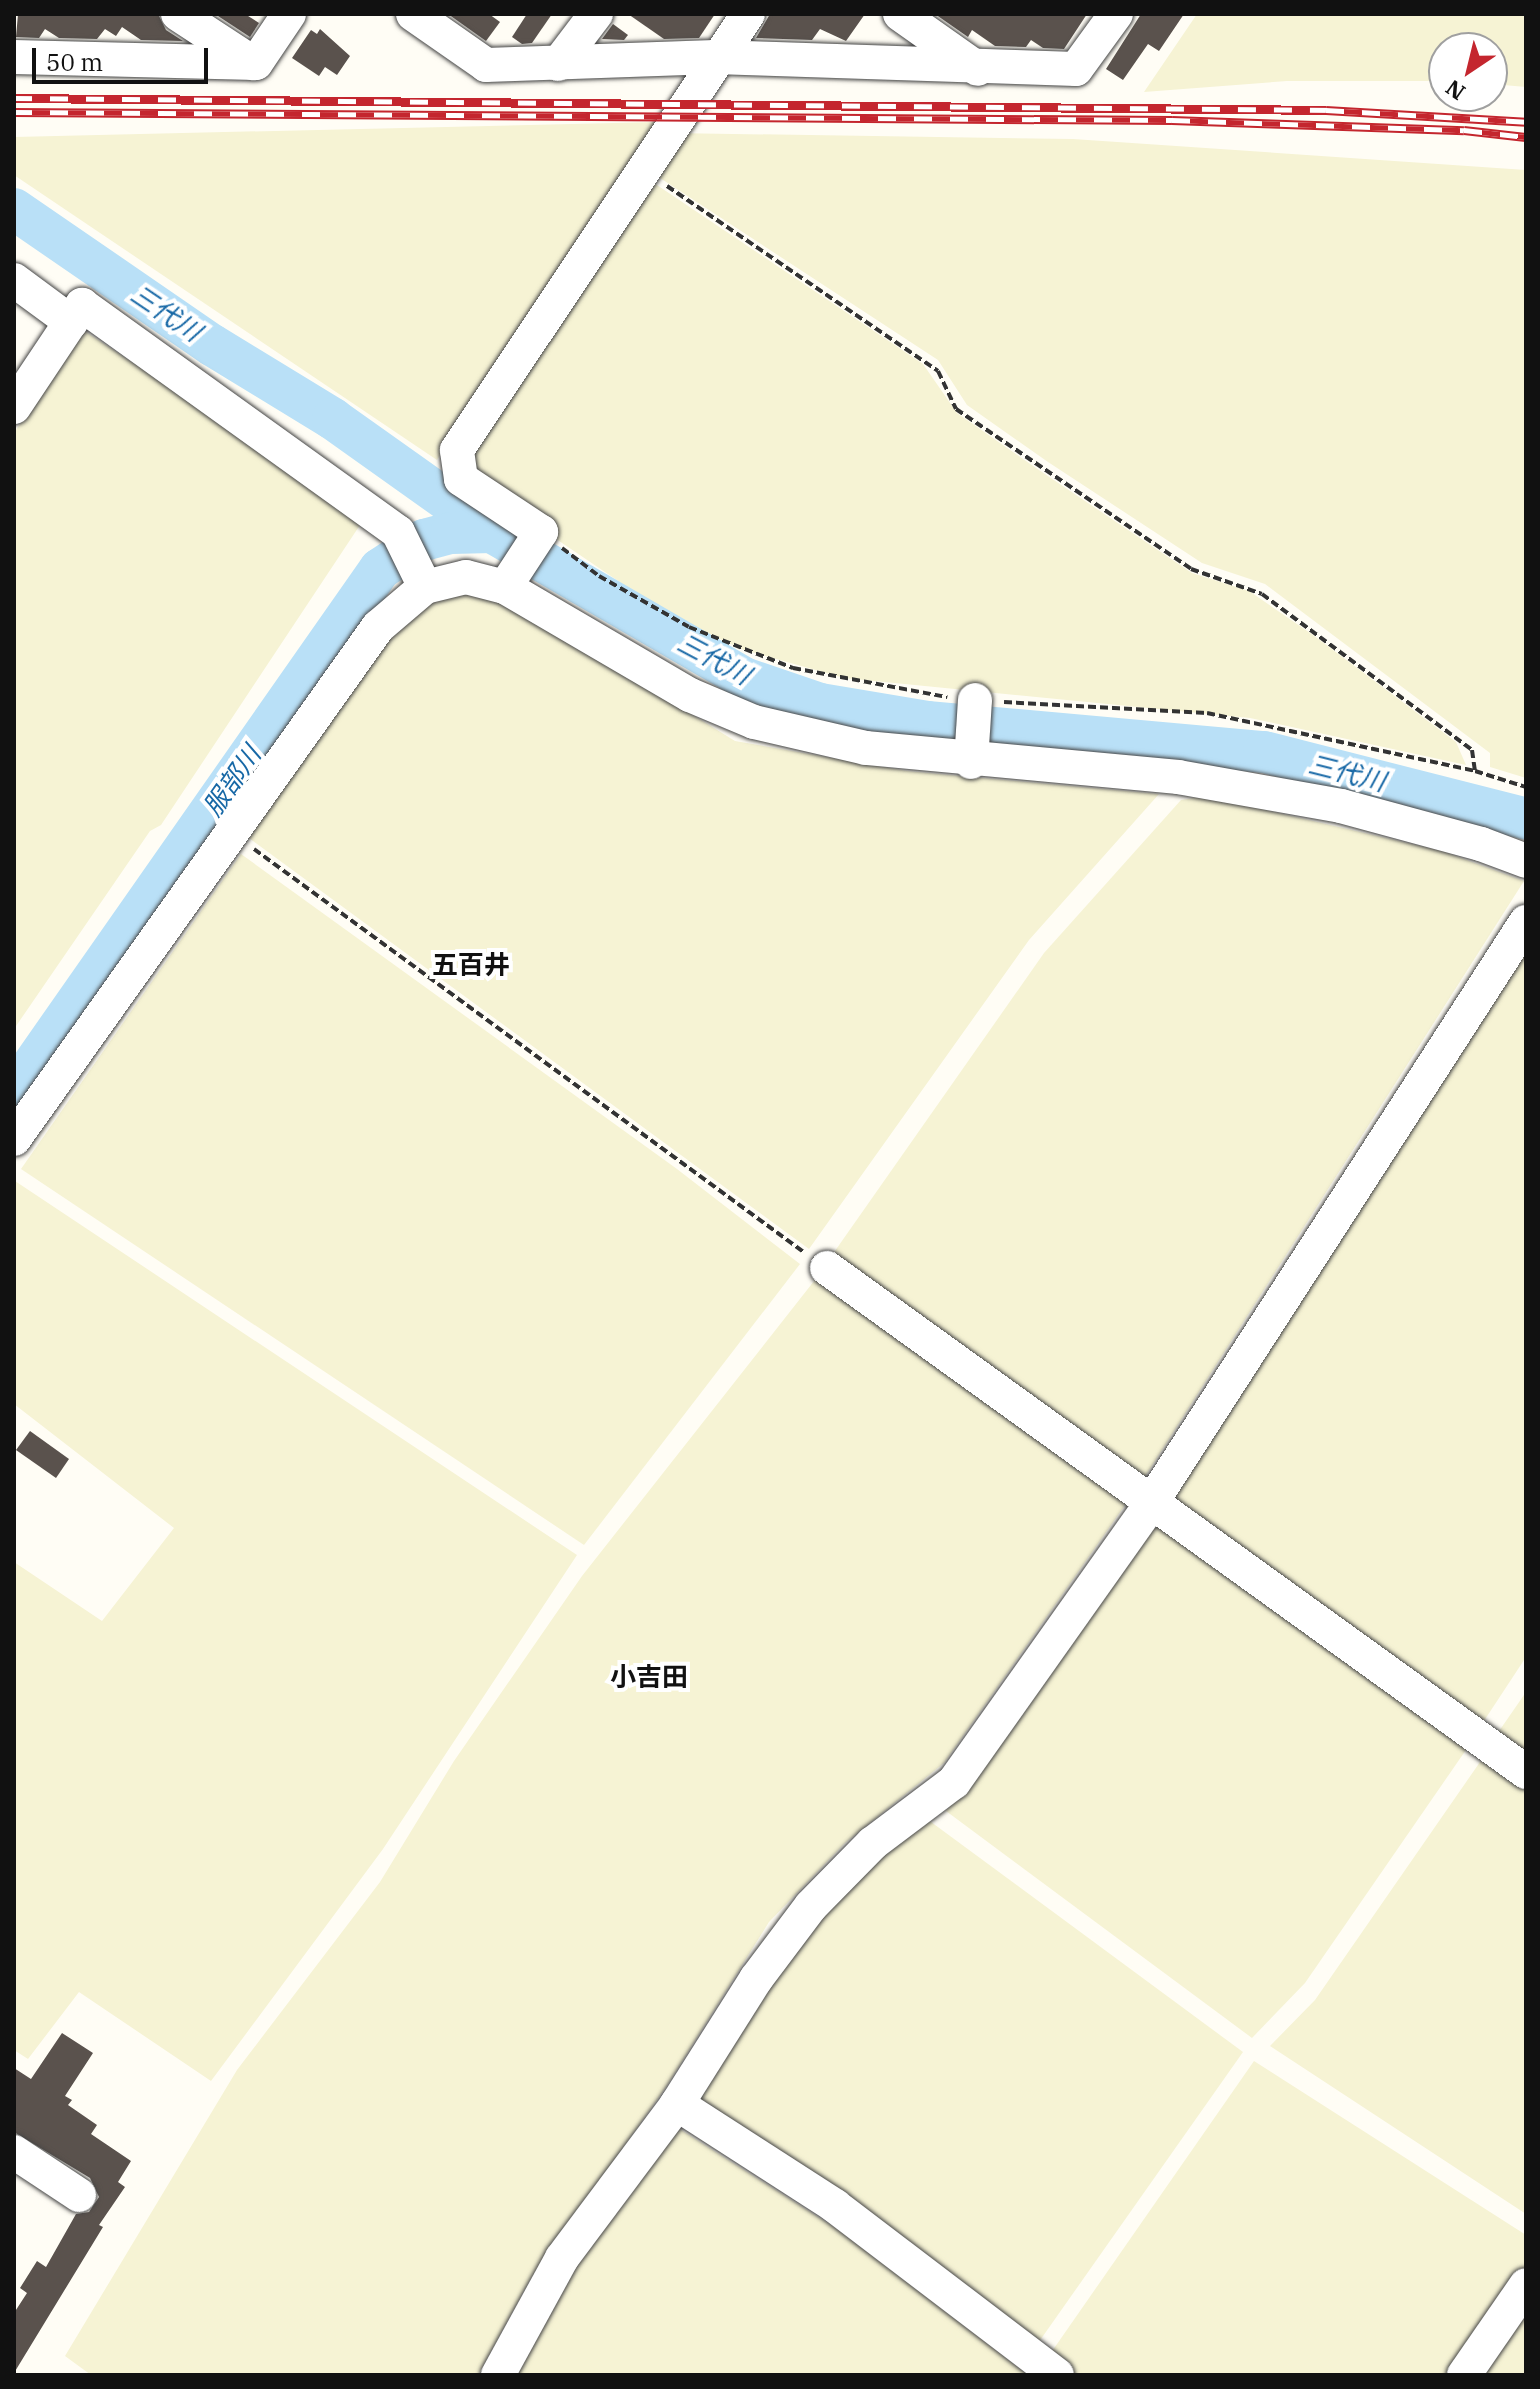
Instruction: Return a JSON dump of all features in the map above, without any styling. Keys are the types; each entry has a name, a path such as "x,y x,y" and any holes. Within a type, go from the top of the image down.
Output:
{"street":[{"path":"178,14 253,63"},
{"path":"253,63 289,14"},
{"path":"558,64 596,14"},
{"path":"507,584 538,536 461,479 457,450 715,57 748,14"},
{"path":"900,14 978,69"},
{"path":"429,18 486,65 715,57 978,69 1076,69 1116,14"},
{"path":"14,57 253,63"},
{"path":"14,280 71,322"},
{"path":"14,407 82,305 398,532 422,580"},
{"path":"14,1139 235,835 378,627 422,580 466,577 507,584 690,695 754,722 866,748 1178,777 1341,806 1481,844 1526,861"},
{"path":"971,759 975,703"},
{"path":"498,2375 562,2258 677,2104 756,1979 811,1906 873,1843 954,1782 1150,1505 1526,922"},
{"path":"827,1268 1150,1505 1526,1772"},
{"path":"677,2104 835,2206 1057,2375"},
{"path":"14,2152 79,2195"},
{"path":"1464,2375 1526,2285"}],"path":[{"path":"641,168 938,371 956,409 1191,569 1262,594 1472,750 1475,771"},
{"path":"538,536 599,576 689,627 793,668 886,689 975,703 1207,713 1475,771 1526,787"},
{"path":"235,835 827,1268"}],"shaded area":[{"path":"1197,14 1526,14 1526,87 1508,85 1508,32 1428,32 1428,81 1287,81 1144,92"},
{"path":"657,122 437,460 14,175 14,137"},
{"path":"672,133 1073,139 1526,170 1526,778 1490,767 1490,753 1265,584 1202,563 1048,462 967,405 938,360 657,176"},
{"path":"645,177 923,364 957,413 1036,468 1192,573 1249,591 1313,635 1456,742 1466,765 1250,718 844,678 744,650 670,616 466,478 466,446"},
{"path":"83,330 366,516 161,825 150,831 14,1029 14,433"},
{"path":"447,592 495,593 735,741 907,771 1159,794 1029,940 809,1249 249,838 400,622"},
{"path":"1206,796 1442,851 1524,881 1141,1483 830,1258 1044,953 1181,800"},
{"path":"241,854 677,1169 800,1264 584,1545 21,1169"},
{"path":"1526,928 1526,1657 1478,1730 1166,1493"},
{"path":"15,1181 577,1555 383,1849 211,2081 79,1992 28,2059 14,2050 14,1562 102,1621 174,1528 14,1404"},
{"path":"818,1276 1128,1501 944,1763 845,1843 769,1922 666,2087 531,2278 478,2375 91,2375 65,2356 237,2070 380,1882 454,1761 582,1576"},
{"path":"1157,1519 1468,1747 1305,1983 1252,2038 946,1811"},
{"path":"1526,1692 1526,1767 1495,1737"},
{"path":"1489,1761 1526,1787 1526,2214 1270,2046 1315,2000 1480,1762"},
{"path":"927,1819 1243,2052 1036,2346 696,2101 761,1991 863,1866"},
{"path":"1254,2061 1526,2235 1526,2269 1452,2375 1061,2375 1048,2357"},
{"path":"678,2128 837,2229 1028,2375 510,2375 574,2262"},
{"path":"1526,2307 1526,2375 1479,2375"}],"building":[{"path":"18,14 158,14 166,30 183,41 141,40 122,27 116,36 105,29 97,39 59,38 45,29 39,38 16,37"},
{"path":"215,14 245,14 259,23 250,37"},
{"path":"448,14 489,14 500,22 486,41"},
{"path":"527,14 552,14 532,43 522,44 512,37"},
{"path":"628,14 715,14 699,38 664,39"},
{"path":"770,14 865,14 846,41 820,29 812,40 756,38"},
{"path":"935,14 1087,14 1064,49 1043,48 1031,40 1026,47 995,46 972,30 968,37"},
{"path":"1141,14 1184,14 1159,51 1148,44 1123,80 1106,69"},
{"path":"613,24 628,35 624,40 602,39"},
{"path":"320,29 350,56 337,75 325,67 319,76 292,58 311,30 317,34"},
{"path":"30,1431 69,1459 56,1478 16,1450"},
{"path":"62,2033 93,2053 65,2096 72,2100 68,2105 97,2125 91,2134 131,2161 118,2182 125,2187 99,2225 103,2227 14,2373 14,2313 27,2293 20,2288 37,2261 46,2267 76,2214 89,2212 99,2197 90,2178 14,2132 14,2068 31,2079"}],"waterway":[{"name":"三代川","path":"14,209 212,345 333,419 492,532 744,678 820,704 927,722 1264,752 1526,819"},
{"name":"服部川","path":"14,1092 380,569 424,540 451,533 492,532"}],"railway":[{"path":"14,98 1326,110 1526,122"},
{"path":"14,112 1172,120 1464,130 1526,137"}],"district":[{"name":"五百井","path":"471,965"},
{"name":"小吉田","path":"649,1677"}]}
